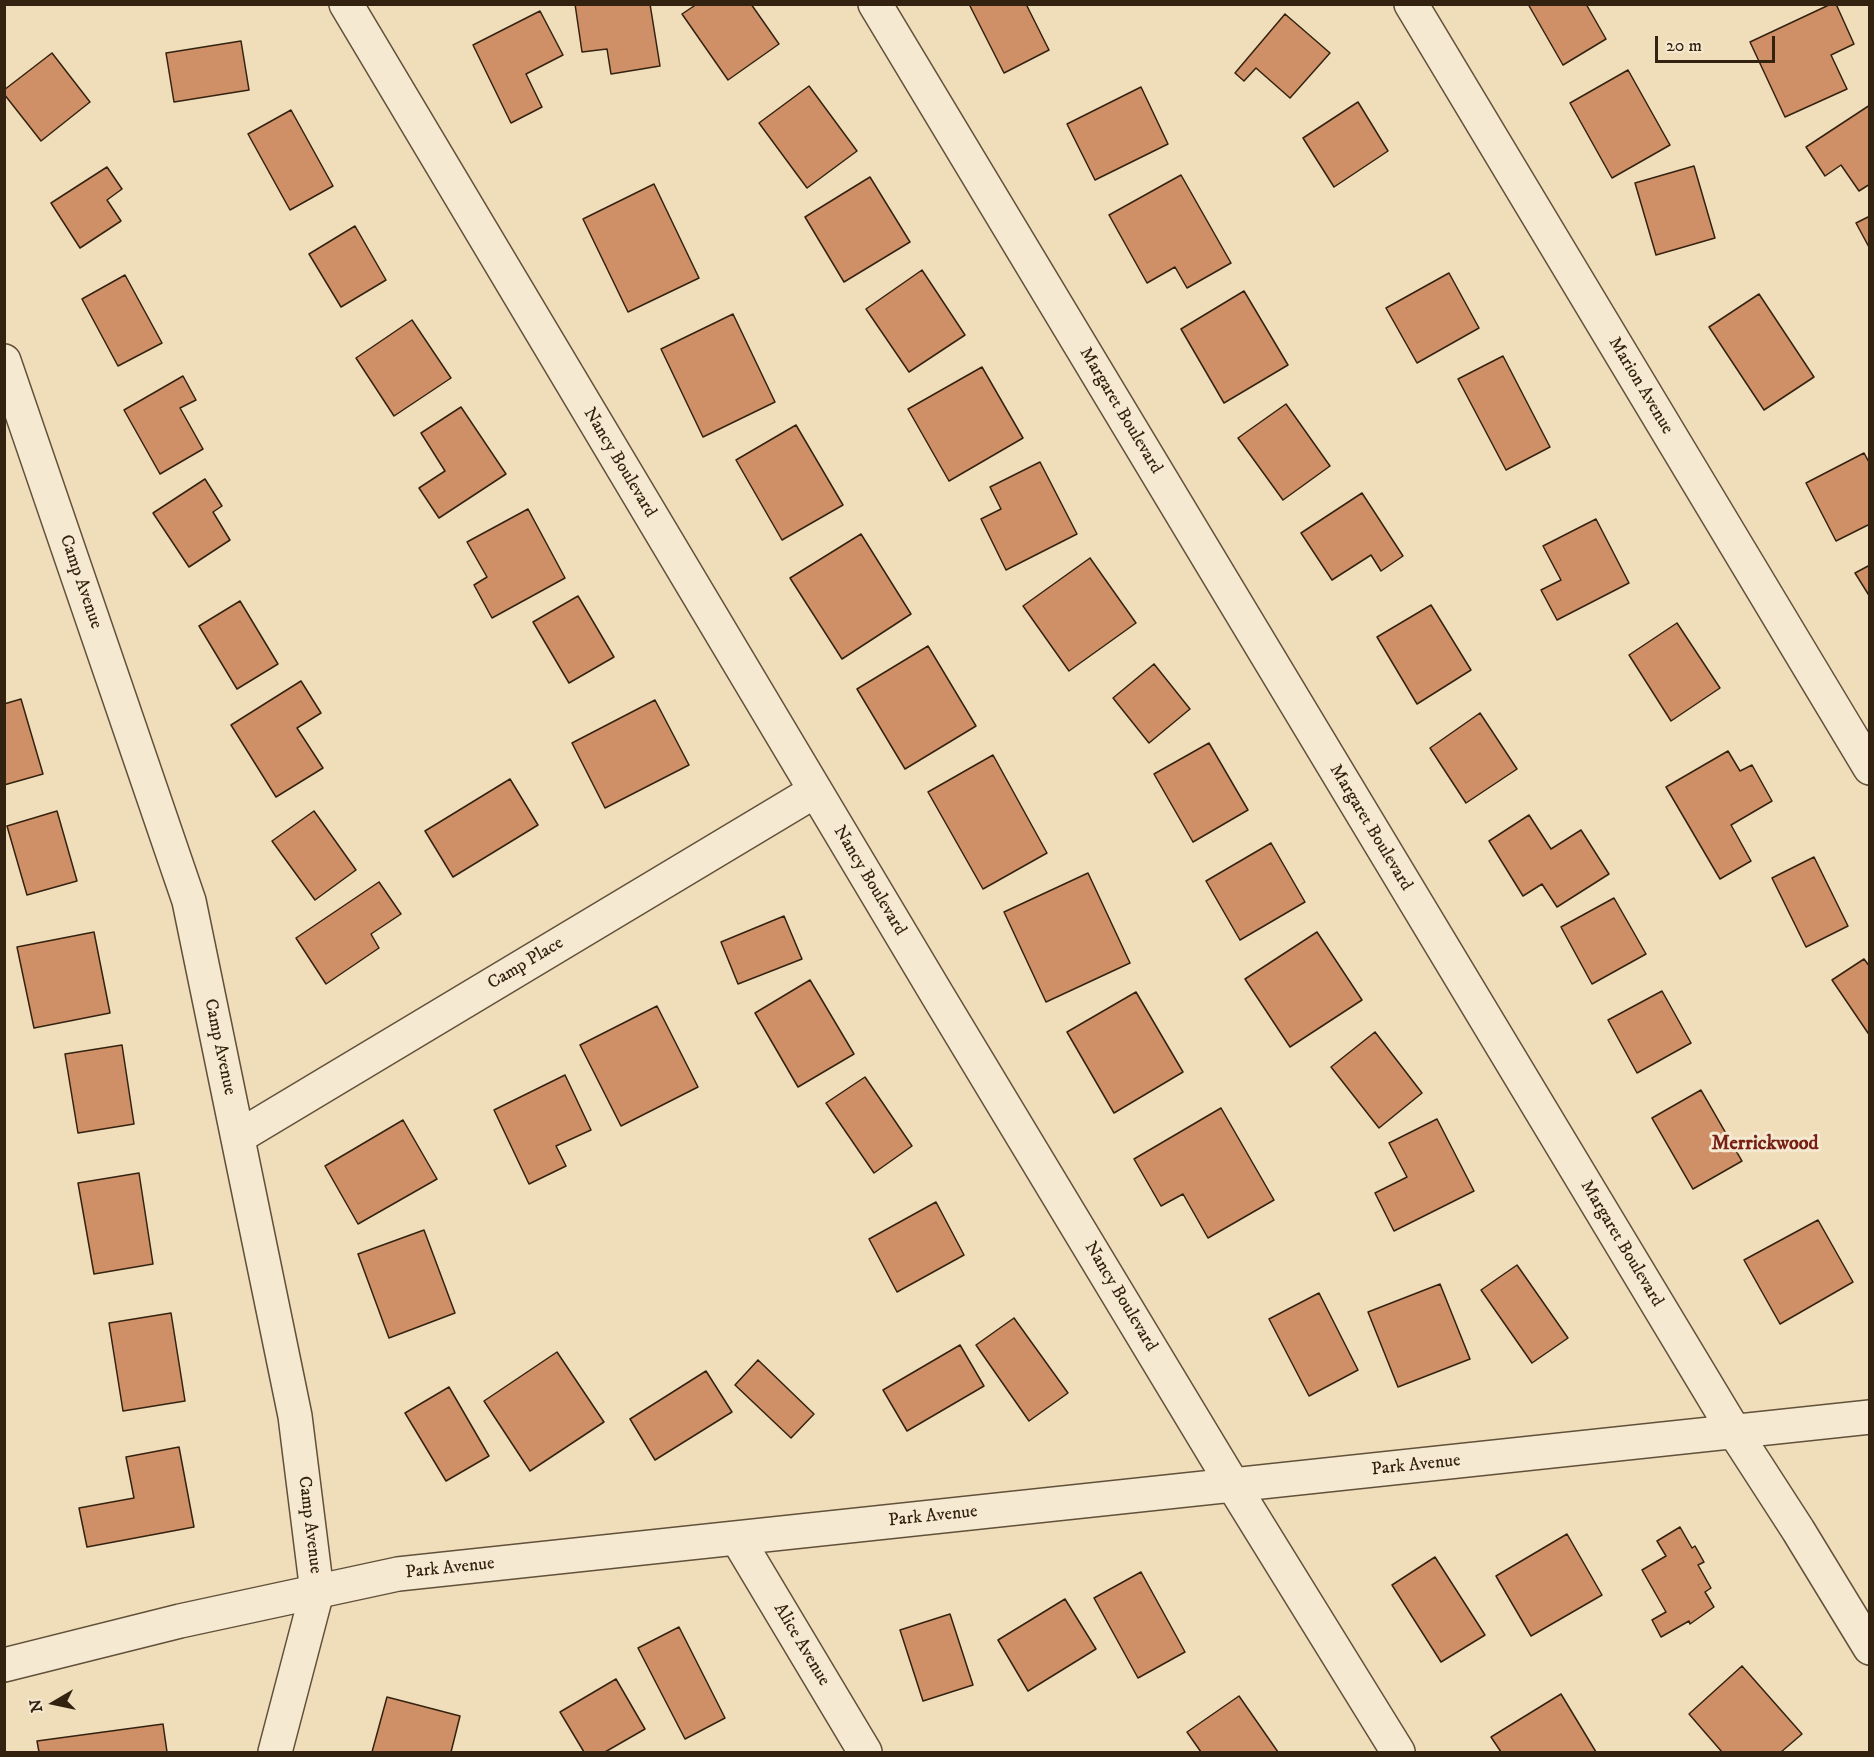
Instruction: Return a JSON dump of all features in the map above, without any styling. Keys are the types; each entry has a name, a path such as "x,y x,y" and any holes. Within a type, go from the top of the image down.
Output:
{"street":[{"name":"Nancy Boulevard","path":"346,4 815,791 1233,1485 1398,1752"},
{"name":"Margaret Boulevard","path":"875,4 1734,1431 1798,1530 1869,1648"},
{"name":"Marion Avenue","path":"1411,4 1869,768"},
{"name":"Camp Avenue","path":"8,382 189,901 295,1416 317,1592 275,1752"},
{"name":"Camp Place","path":"238,1137 815,791"},
{"name":"Park Avenue","path":"4,1665 180,1621 398,1574 1869,1418"},
{"name":"Alice Avenue","path":"737,1538 865,1752"}],"building":[{"path":"575,4 650,4 660,66 611,74 607,49 582,52"},
{"path":"697,4 751,4 779,44 728,80 682,14"},
{"path":"969,4 1026,4 1049,50 1004,73"},
{"path":"1528,4 1586,4 1606,39 1563,65"},
{"path":"1831,4 1836,4 1854,44 1831,55 1847,89 1785,117 1750,42"},
{"path":"540,11 563,55 526,74 542,107 511,123 473,45"},
{"path":"1285,14 1330,53 1290,98 1256,68 1244,81 1235,73"},
{"path":"241,41 249,90 174,102 166,53"},
{"path":"52,53 90,102 41,141 4,94 4,90"},
{"path":"1628,70 1670,145 1612,178 1570,103"},
{"path":"809,86 857,151 807,188 759,123"},
{"path":"1141,87 1168,144 1095,180 1067,124"},
{"path":"1358,102 1388,151 1334,187 1303,138"},
{"path":"1870,105 1870,184 1859,191 1841,165 1825,176 1806,147"},
{"path":"291,110 333,186 290,210 248,134"},
{"path":"1694,166 1715,238 1656,255 1635,183"},
{"path":"107,167 122,189 107,200 121,221 80,248 51,203"},
{"path":"1181,175 1231,263 1187,288 1175,267 1147,283 1109,215"},
{"path":"870,177 910,242 844,282 805,217"},
{"path":"654,184 699,278 628,312 583,219"},
{"path":"1870,216 1870,249 1856,223"},
{"path":"355,226 386,280 341,307 309,254"},
{"path":"922,270 965,335 909,372 866,309"},
{"path":"1449,273 1479,328 1417,363 1386,308"},
{"path":"125,275 162,343 118,366 82,299"},
{"path":"1244,291 1288,365 1224,403 1181,329"},
{"path":"1759,294 1814,377 1764,410 1709,327"},
{"path":"733,314 775,402 703,437 661,349"},
{"path":"412,320 451,378 394,416 356,358"},
{"path":"1503,356 1550,447 1506,470 1458,379"},
{"path":"982,367 1023,438 949,481 908,409"},
{"path":"183,376 196,400 180,408 203,449 160,474 124,410"},
{"path":"1286,404 1330,466 1283,500 1238,438"},
{"path":"461,407 506,474 439,518 419,488 445,471 421,433"},
{"path":"796,425 843,505 782,540 736,460"},
{"path":"1864,453 1870,464 1870,524 1836,541 1806,483"},
{"path":"1040,462 1077,534 1006,570 981,519 1001,509 990,487"},
{"path":"205,479 222,506 213,512 230,540 189,567 153,513"},
{"path":"1362,493 1403,556 1381,571 1371,555 1332,580 1301,533"},
{"path":"528,509 565,578 492,618 474,585 487,577 467,542"},
{"path":"1596,519 1629,583 1557,620 1541,590 1561,580 1543,546"},
{"path":"861,534 911,614 842,659 790,578"},
{"path":"1090,558 1136,623 1069,671 1023,606"},
{"path":"1870,565 1870,597 1855,573"},
{"path":"578,596 614,657 569,683 533,622"},
{"path":"240,601 278,664 237,689 199,626"},
{"path":"1431,605 1471,670 1417,704 1377,637"},
{"path":"1677,623 1720,688 1671,721 1629,655"},
{"path":"928,646 976,726 905,769 857,689"},
{"path":"1154,664 1190,709 1149,743 1113,698"},
{"path":"301,681 321,713 297,728 323,768 276,797 231,725"},
{"path":"21,699 43,774 4,785 4,704"},
{"path":"655,700 689,765 605,808 572,743"},
{"path":"1480,713 1517,769 1466,803 1430,748"},
{"path":"1209,743 1248,810 1193,842 1154,774"},
{"path":"1728,751 1740,771 1752,765 1772,801 1731,825 1751,861 1720,879 1666,787"},
{"path":"993,755 1047,853 983,889 928,792"},
{"path":"510,779 538,825 453,877 425,831"},
{"path":"57,811 77,881 27,895 7,826"},
{"path":"314,811 356,870 315,900 272,841"},
{"path":"1529,815 1551,849 1581,830 1609,874 1557,907 1542,884 1523,896 1489,841"},
{"path":"1271,843 1305,902 1240,940 1206,881"},
{"path":"1814,857 1848,926 1806,947 1772,878"},
{"path":"1088,873 1130,963 1046,1002 1004,912"},
{"path":"379,882 401,914 371,934 379,948 326,984 296,938"},
{"path":"1614,898 1646,954 1592,984 1561,927"},
{"path":"784,916 802,959 738,984 721,942"},
{"path":"94,932 110,1013 34,1028 17,947"},
{"path":"1317,932 1362,1000 1290,1047 1245,979"},
{"path":"1864,959 1870,967 1870,1036 1832,980"},
{"path":"810,980 854,1054 798,1087 755,1013"},
{"path":"1662,991 1691,1043 1637,1073 1608,1020"},
{"path":"1136,992 1183,1072 1114,1113 1067,1032"},
{"path":"657,1006 698,1087 621,1126 580,1045"},
{"path":"1375,1032 1422,1093 1379,1128 1331,1067"},
{"path":"122,1045 134,1124 78,1133 65,1054"},
{"path":"565,1075 591,1130 556,1146 566,1166 529,1184 494,1110"},
{"path":"865,1077 912,1146 874,1173 826,1103"},
{"path":"1701,1090 1742,1161 1693,1189 1652,1118"},
{"path":"1221,1108 1274,1200 1208,1238 1183,1194 1161,1206 1134,1159"},
{"path":"1437,1119 1474,1191 1394,1231 1375,1193 1407,1177 1389,1143"},
{"path":"403,1120 437,1179 358,1224 325,1166"},
{"path":"139,1173 153,1264 94,1274 78,1183"},
{"path":"936,1202 964,1255 897,1292 869,1239"},
{"path":"1818,1220 1853,1282 1780,1324 1744,1260"},
{"path":"424,1230 455,1313 389,1338 358,1254"},
{"path":"1517,1265 1568,1338 1532,1363 1481,1290"},
{"path":"1440,1284 1470,1359 1398,1387 1368,1312"},
{"path":"1319,1293 1358,1370 1309,1396 1269,1319"},
{"path":"171,1313 185,1401 123,1411 109,1323"},
{"path":"1014,1318 1068,1393 1029,1421 976,1345"},
{"path":"960,1345 984,1386 907,1431 883,1390"},
{"path":"557,1352 604,1422 530,1471 484,1401"},
{"path":"758,1360 814,1414 791,1438 735,1385"},
{"path":"706,1371 732,1412 655,1460 630,1419"},
{"path":"449,1387 489,1456 446,1481 405,1413"},
{"path":"179,1447 194,1527 87,1547 79,1508 134,1498 126,1457"},
{"path":"1680,1527 1692,1548 1695,1546 1704,1562 1698,1565 1711,1588 1705,1592 1714,1607 1690,1624 1689,1621 1661,1637 1652,1620 1666,1612 1642,1570 1666,1556 1657,1541"},
{"path":"1567,1534 1602,1595 1531,1636 1496,1576"},
{"path":"1435,1557 1485,1635 1441,1662 1392,1585"},
{"path":"1141,1572 1185,1652 1138,1678 1094,1598"},
{"path":"1065,1599 1096,1649 1028,1691 998,1640"},
{"path":"950,1614 973,1685 923,1701 900,1630"},
{"path":"679,1627 725,1718 685,1739 638,1648"},
{"path":"1742,1666 1802,1734 1781,1752 1722,1752 1689,1714"},
{"path":"616,1679 645,1729 605,1752 584,1752 560,1712"},
{"path":"1561,1694 1596,1752 1501,1752 1491,1737"},
{"path":"1239,1696 1278,1752 1201,1752 1187,1732"},
{"path":"387,1697 460,1716 451,1752 372,1752"},
{"path":"163,1724 167,1752 39,1752 37,1741"}],"district":[{"name":"Merrickwood","path":"1765,1145"}]}
